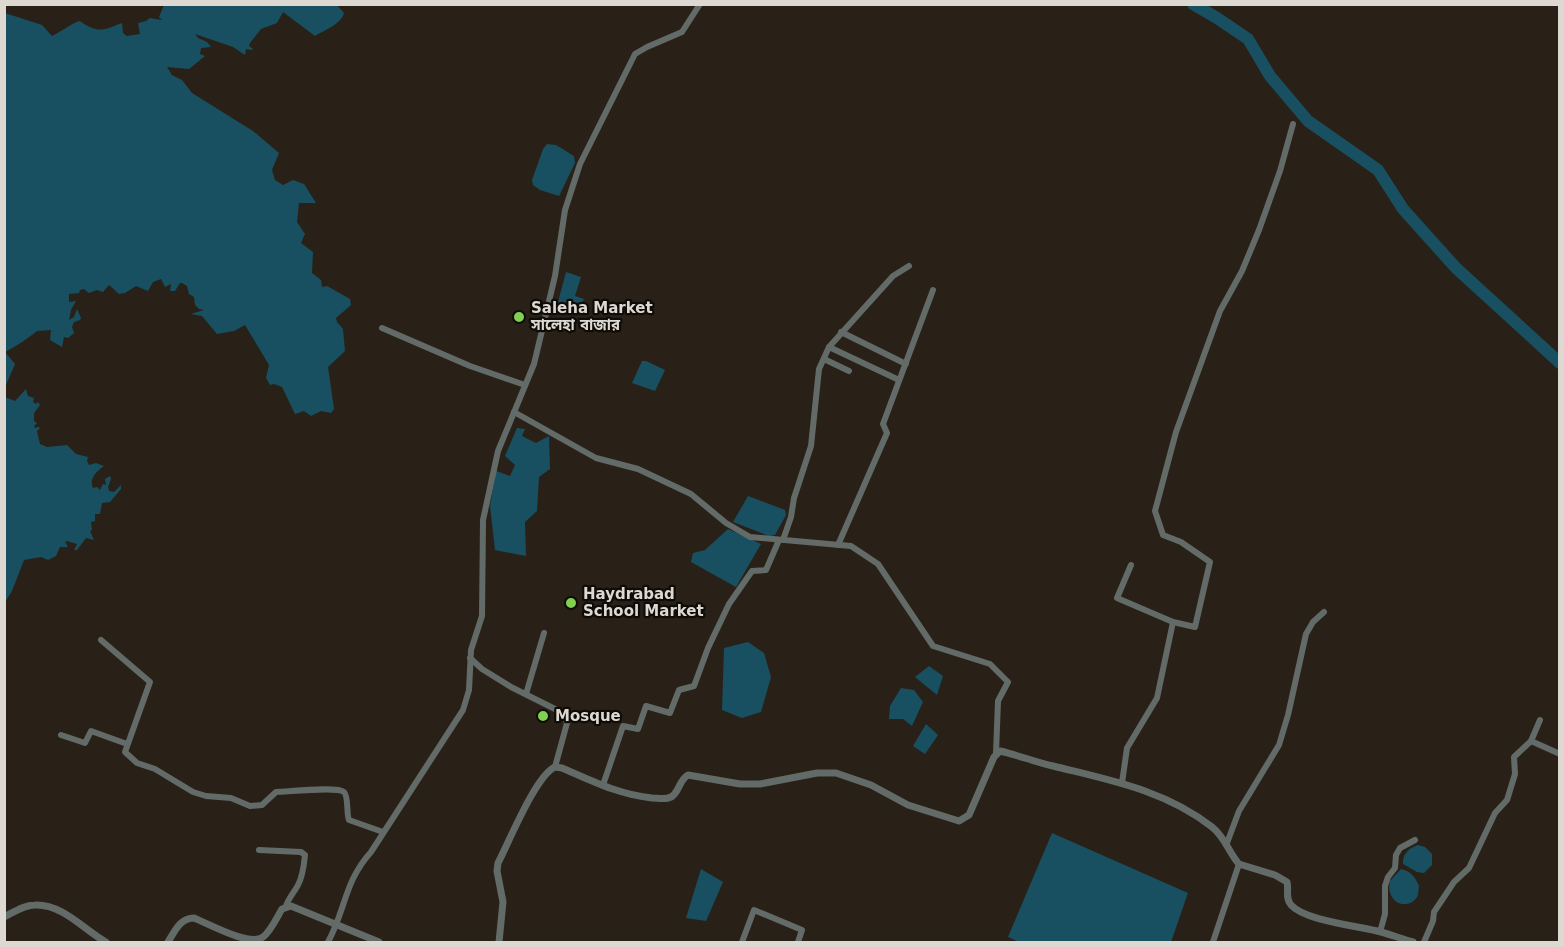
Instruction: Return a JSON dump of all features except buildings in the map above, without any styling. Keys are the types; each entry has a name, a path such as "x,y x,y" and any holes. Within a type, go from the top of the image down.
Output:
{"street":[{"path":"328,942 337,926 344,899 355,874 464,710 469,690 470,658 482,616 483,520 498,451 534,364 555,276 565,210 580,164 635,54 647,46 682,32 700,4"},
{"path":"1131,565 1117,598 1173,622 1195,627 1210,562 1181,542 1162,535 1155,511 1176,432 1220,311 1242,271 1259,230 1280,171 1293,124"},
{"path":"603,785 623,726 638,729 646,706 670,713 679,690 694,686 708,648 729,604 752,571 766,570 791,517 794,498 811,446 819,369 829,347 892,276 909,266"},
{"path":"838,545 887,433 883,424 933,290"},
{"path":"382,328 470,366 525,385"},
{"path":"841,332 906,364"},
{"path":"829,347 899,380"},
{"path":"824,359 849,371"},
{"path":"499,942 503,902 497,871 498,863 523,811 546,772 555,767 630,796 662,799 670,798 675,794 687,775 740,784 827,772 871,784 908,805 959,820 969,815 996,753 998,701 1008,682 990,664 933,646 878,564 851,546 750,537 726,523 691,494 638,469 596,458 514,412"},
{"path":"1227,843 1239,811 1279,745 1306,634 1312,622 1324,612"},
{"path":"1122,783 1127,748 1157,698 1173,622"},
{"path":"526,694 544,633"},
{"path":"101,640 150,682 125,752 137,763 154,769 192,792 231,798 250,806 262,805 276,792 341,790 346,795 349,820 383,832"},
{"path":"470,658 482,669 563,713 567,723 555,767"},
{"path":"1424,942 1433,921 1434,912 1454,882 1469,868 1495,813 1507,800 1515,774 1514,757 1531,741 1540,720"},
{"path":"61,735 85,743 91,731 128,744"},
{"path":"1531,741 1560,754"},
{"path":"996,753 1003,752 1030,761 1122,783 1169,800 1214,828 1227,843 1239,864 1275,875 1287,882 1287,898 1296,910 1310,916 1413,942"},
{"path":"1380,932 1385,914 1385,886 1395,868 1396,855 1400,848 1414,840"},
{"path":"168,942 181,922 187,918 194,918 254,941 264,936 297,887 302,877 305,855 301,852 259,850"},
{"path":"1213,942 1239,864"},
{"path":"4,917 23,907 36,904 56,910 78,921 106,942"},
{"path":"286,906 291,906 379,942"},
{"path":"742,942 754,910 802,930 798,942"}],"water":[{"path":"336,4 344,13 342,17 315,36 283,12 277,23 261,29 250,43 249,46 253,49 246,49 245,55 233,47 195,34 211,47 201,48 200,54 205,56 189,69 167,67 172,75 182,80 192,93 253,131 279,153 272,170 275,180 283,185 293,180 304,184 316,203 299,203 297,222 305,234 301,243 313,252 312,273 321,280 322,287 327,286 350,299 351,305 336,318 343,329 345,351 328,367 334,409 331,413 321,411 311,416 304,411 295,414 282,387 270,385 266,378 269,365 245,325 234,331 217,334 202,316 191,314 204,310 195,305 194,297 189,294 187,286 180,283 175,291 170,291 171,284 165,287 161,279 153,282 148,291 136,286 119,294 109,285 103,292 97,290 89,293 84,289 79,293 69,294 69,302 76,301 69,320 74,317 77,309 81,318 74,322 72,327 74,333 68,338 64,337 62,347 50,340 51,330 37,331 5,352 5,13 42,25 52,36 80,21 101,30 122,23 123,33 127,36 140,34 138,23 150,18 162,20 159,17 164,5"},
{"path":"547,144 556,145 574,156 575,163 559,196 540,190 533,185 532,180"},
{"path":"566,272 581,277 575,296 584,299 576,314 557,306"},
{"path":"5,352 15,364 6,385 5,397"},
{"path":"642,361 665,370 655,391 632,383"},
{"path":"26,389 28,396 34,398 33,402 36,404 38,402 40,405 34,413 34,421 37,423 34,426 40,428 37,431 40,444 47,447 67,445 76,454 88,457 89,465 96,463 104,466 93,478 93,488 97,487 100,490 103,484 106,485 105,479 110,476 109,491 114,492 121,485 121,489 110,502 102,503 100,514 95,514 95,521 91,522 92,530 90,531 94,540 86,538 77,550 74,550 77,544 67,541 65,542 68,547 60,547 56,556 48,560 41,557 24,560 12,591 5,602 5,397 15,401"},
{"path":"517,428 525,429 522,436 536,443 549,436 550,469 539,477 537,511 525,522 526,556 495,550 490,506 496,471 510,476 515,465 505,456"},
{"path":"748,496 785,510 786,515 775,535 769,536 733,522"},
{"path":"728,529 761,544 736,587 691,562 693,553 705,550"},
{"path":"748,642 764,653 771,677 761,712 742,718 722,710 724,648"},
{"path":"929,666 943,676 937,695 915,677"},
{"path":"901,688 914,690 923,702 912,726 903,719 889,719 890,706"},
{"path":"926,724 938,735 925,754 913,746"},
{"path":"1052,833 1188,893 1171,942 1019,942 1008,937"},
{"path":"1418,845 1425,847 1432,854 1432,865 1424,873 1417,872 1403,864 1407,852"},
{"path":"701,869 723,882 706,921 686,918"},
{"path":"1401,869 1412,875 1419,886 1417,897 1408,904 1394,899 1389,888 1390,881"}],"waterway":[{"path":"1193,4 1248,39 1270,76 1308,121 1378,170 1403,209 1456,268 1560,363"}],"place":[{"name":"Saleha Market সালেহা বাজার","path":"519,317"},
{"name":"Haydrabad School Market","path":"571,603"},
{"name":"Mosque","path":"543,716"}]}
